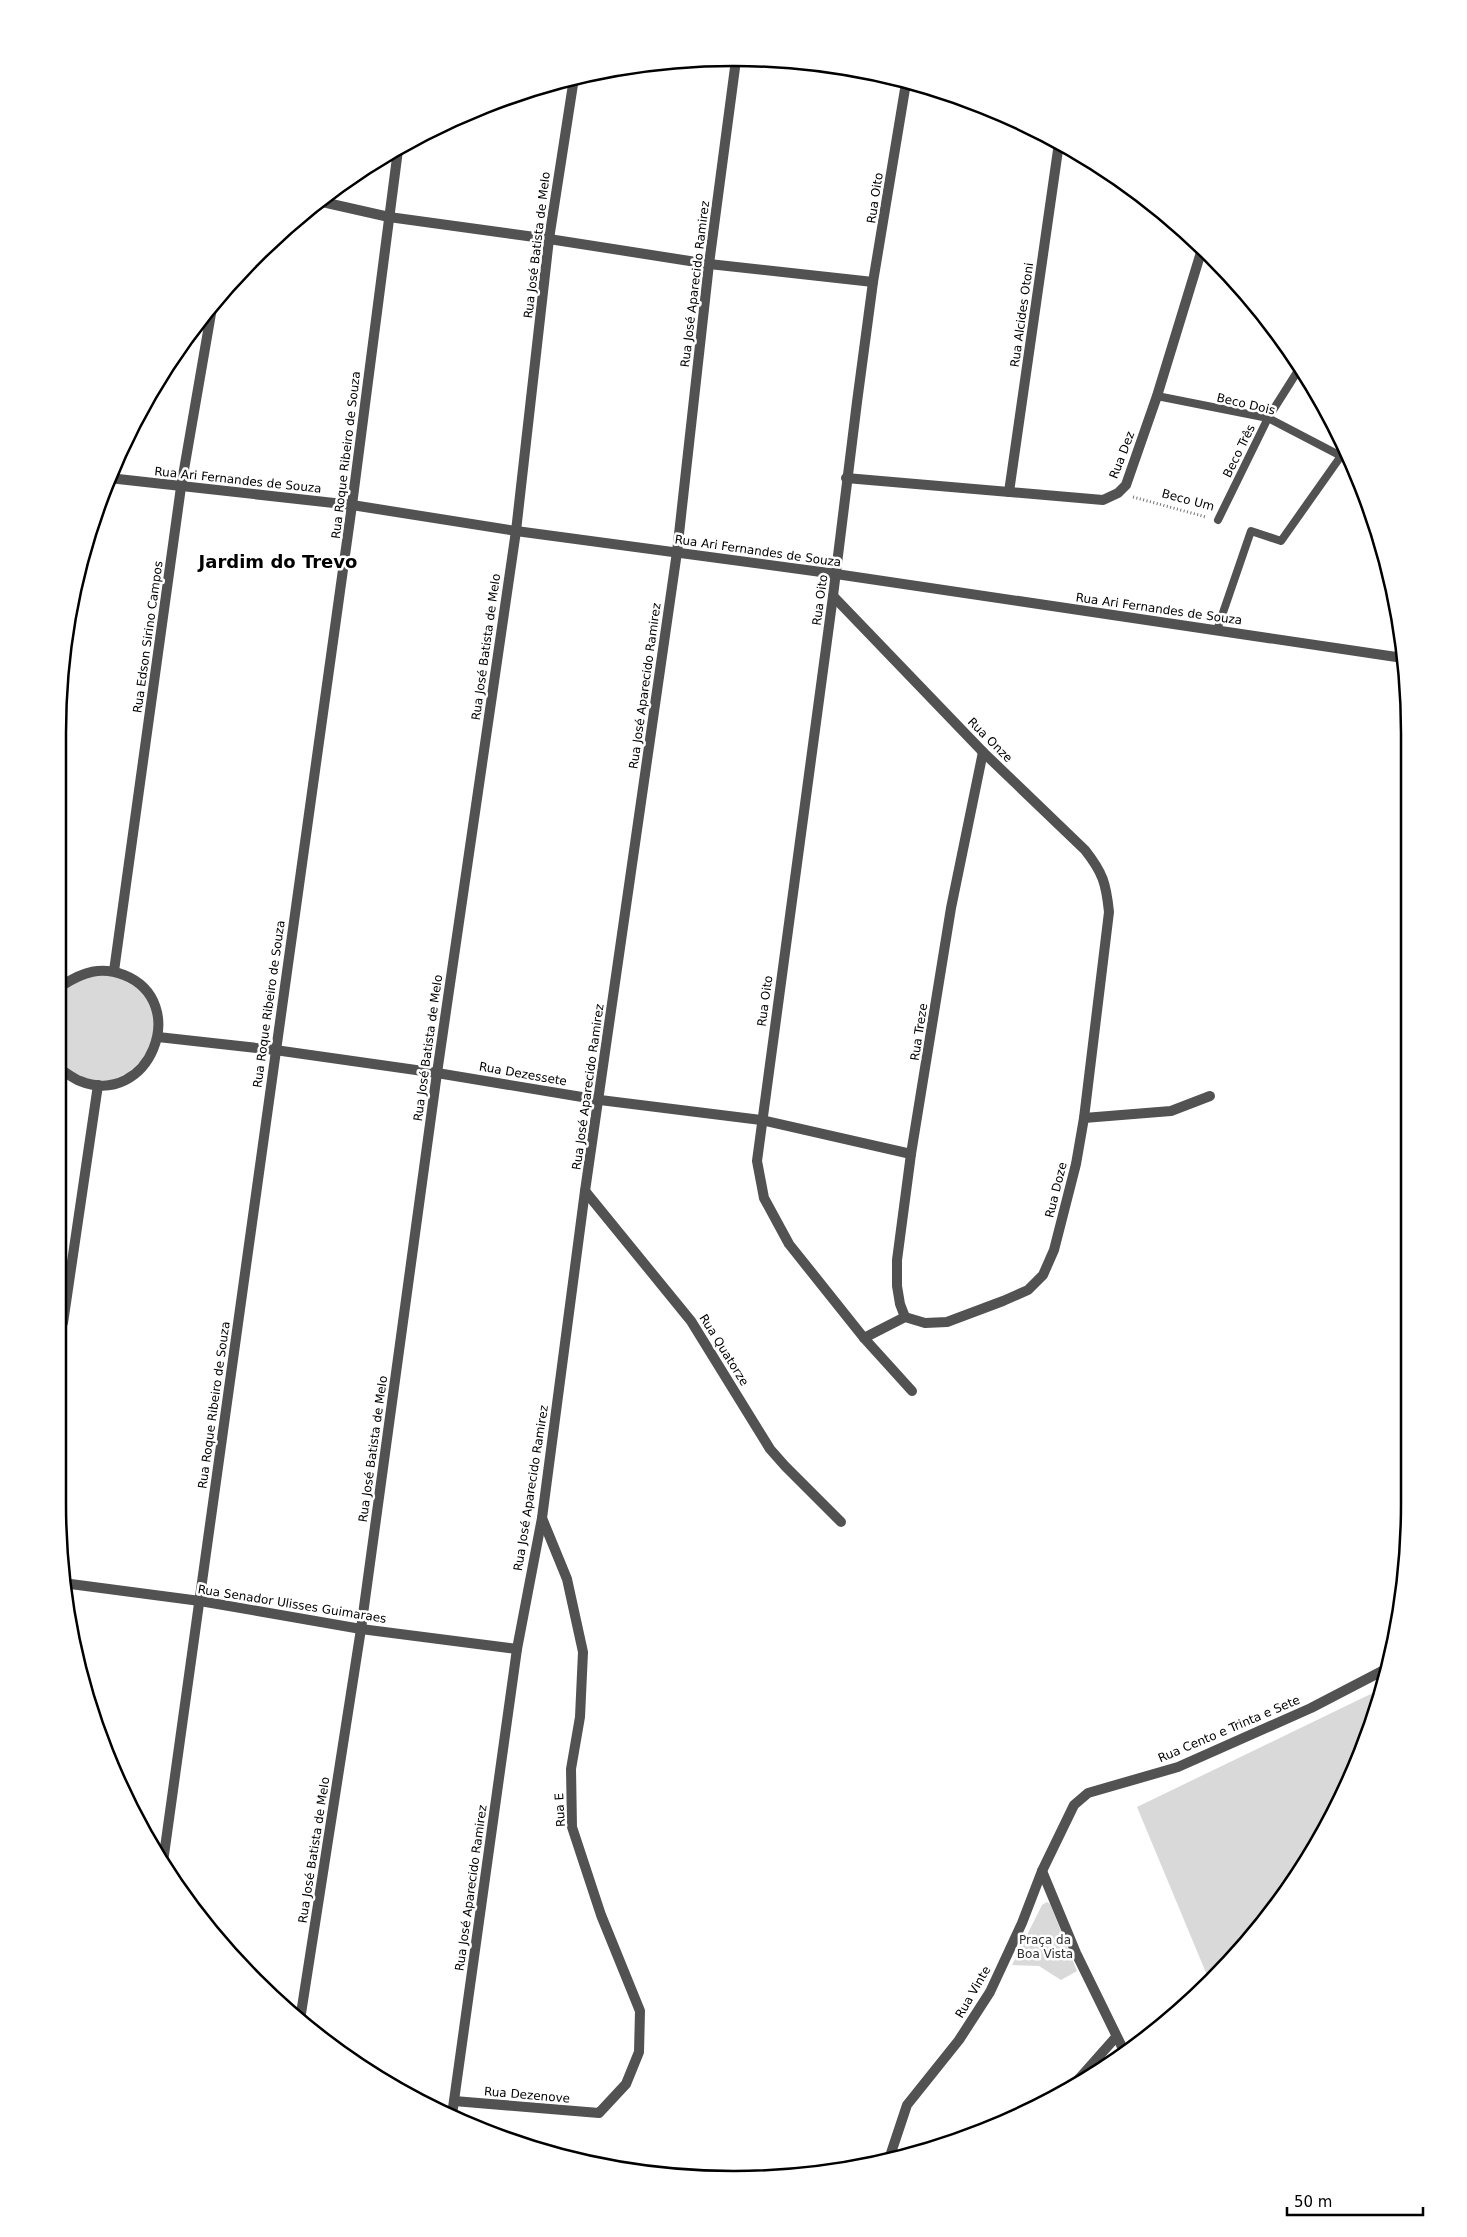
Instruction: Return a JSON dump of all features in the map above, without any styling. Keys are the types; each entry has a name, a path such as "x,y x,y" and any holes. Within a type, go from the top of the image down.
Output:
{"street":[{"name":"Rua José Aparecido Ramirez","path":"453,2109 517,1649 542,1518 586,1191 677,552 709,264 735,66"},
{"name":"Rua José Batista de Melo","path":"301,2011 361,1629 437,1073 516,531 549,239 573,86"},
{"name":"Rua Oito","path":"761,1120 836,574 846,478 873,282 905,89"},
{"name":"Rua Alcides Otoni","path":"1009,492 1058,151"},
{"name":"Rua Roque Ribeiro de Souza","path":"165,1851 352,505 397,158"},
{"path":"328,203 389,217 709,264 873,282"},
{"name":"Rua Dez","path":"846,478 1103,500 1118,493 1126,484 1157,396 1200,257"},
{"name":"Rua Edson Sirino Campos","path":"114,971 181,486 210,320"},
{"name":"Rua Ari Fernandes de Souza","path":"117,479 352,505 516,531 836,574 1396,657"},
{"name":"Rua Onze","path":"833,596 983,752 1085,850 1097,865 1106,884 1109,912"},
{"name":"Rua Treze","path":"905,1317 900,1304 897,1286 897,1260 911,1154 951,908 983,752"},
{"name":"Rua Doze","path":"905,1317 925,1323 947,1322 1003,1302 1028,1290 1043,1275 1054,1250 1076,1164 1084,1118 1109,912"},
{"path":"66,983 77,975 95,970 114,971 130,978 144,988 154,1003 158,1019 158,1037 153,1053 143,1067 130,1078 114,1084 98,1085 79,1081 66,1073"},
{"name":"Rua Dezessete","path":"158,1037 275,1050 437,1073 600,1100 761,1120 911,1154"},
{"path":"66,1303 98,1085"},
{"path":"1084,1118 1171,1111 1210,1096"},
{"path":"761,1120 757,1161 764,1198 789,1244 864,1338 912,1391"},
{"name":"Rua Quatorze","path":"586,1191 691,1321 770,1449 841,1522"},
{"path":"864,1338 905,1317"},
{"name":"Rua E","path":"542,1518 567,1579 583,1652 580,1717 571,1769 572,1827 601,1915 640,2011 639,2052 626,2084 599,2113"},
{"name":"Rua Senador Ulisses Guimaraes","path":"71,1584 200,1601 361,1629 517,1649"},
{"name":"Rua Cento e Trinta e Sete","path":"1064,1827 1074,1805 1088,1793 1178,1767 1311,1708 1379,1673"},
{"name":"Rua Vinte","path":"892,2151 907,2105 959,2040 990,1992 1022,1923 1042,1871 1064,1827"},
{"path":"1042,1871 1076,1953 1121,2046"},
{"path":"1089,2067 1116,2037"},
{"name":"Rua Dezenove","path":"454,2101 599,2113"}],"lane":[{"name":"Beco Três","path":"1218,520 1268,418 1295,375"},
{"name":"Beco Dois","path":"1157,396 1268,418 1340,455"},
{"path":"1217,630 1251,531 1281,541 1340,457"}],"path":[{"name":"Beco Um","path":"1118,493 1218,520"}],"green space":[{"path":"113,974 142,991 151,1004 155,1036 141,1061 129,1072 113,1080 96,1081 78,1076 66,1067 66,986 79,977"},
{"path":"1373,1693 1350,1759 1332,1799 1311,1837 1263,1910 1206,1974 1137,1807"},
{"name":"Praça da Boa Vista","path":"1047,1902 1050,1904 1077,1971 1061,1980 1039,1966 1012,1965 1042,1905"}],"district":[{"name":"Jardim do Trevo","path":"278,561"}]}
